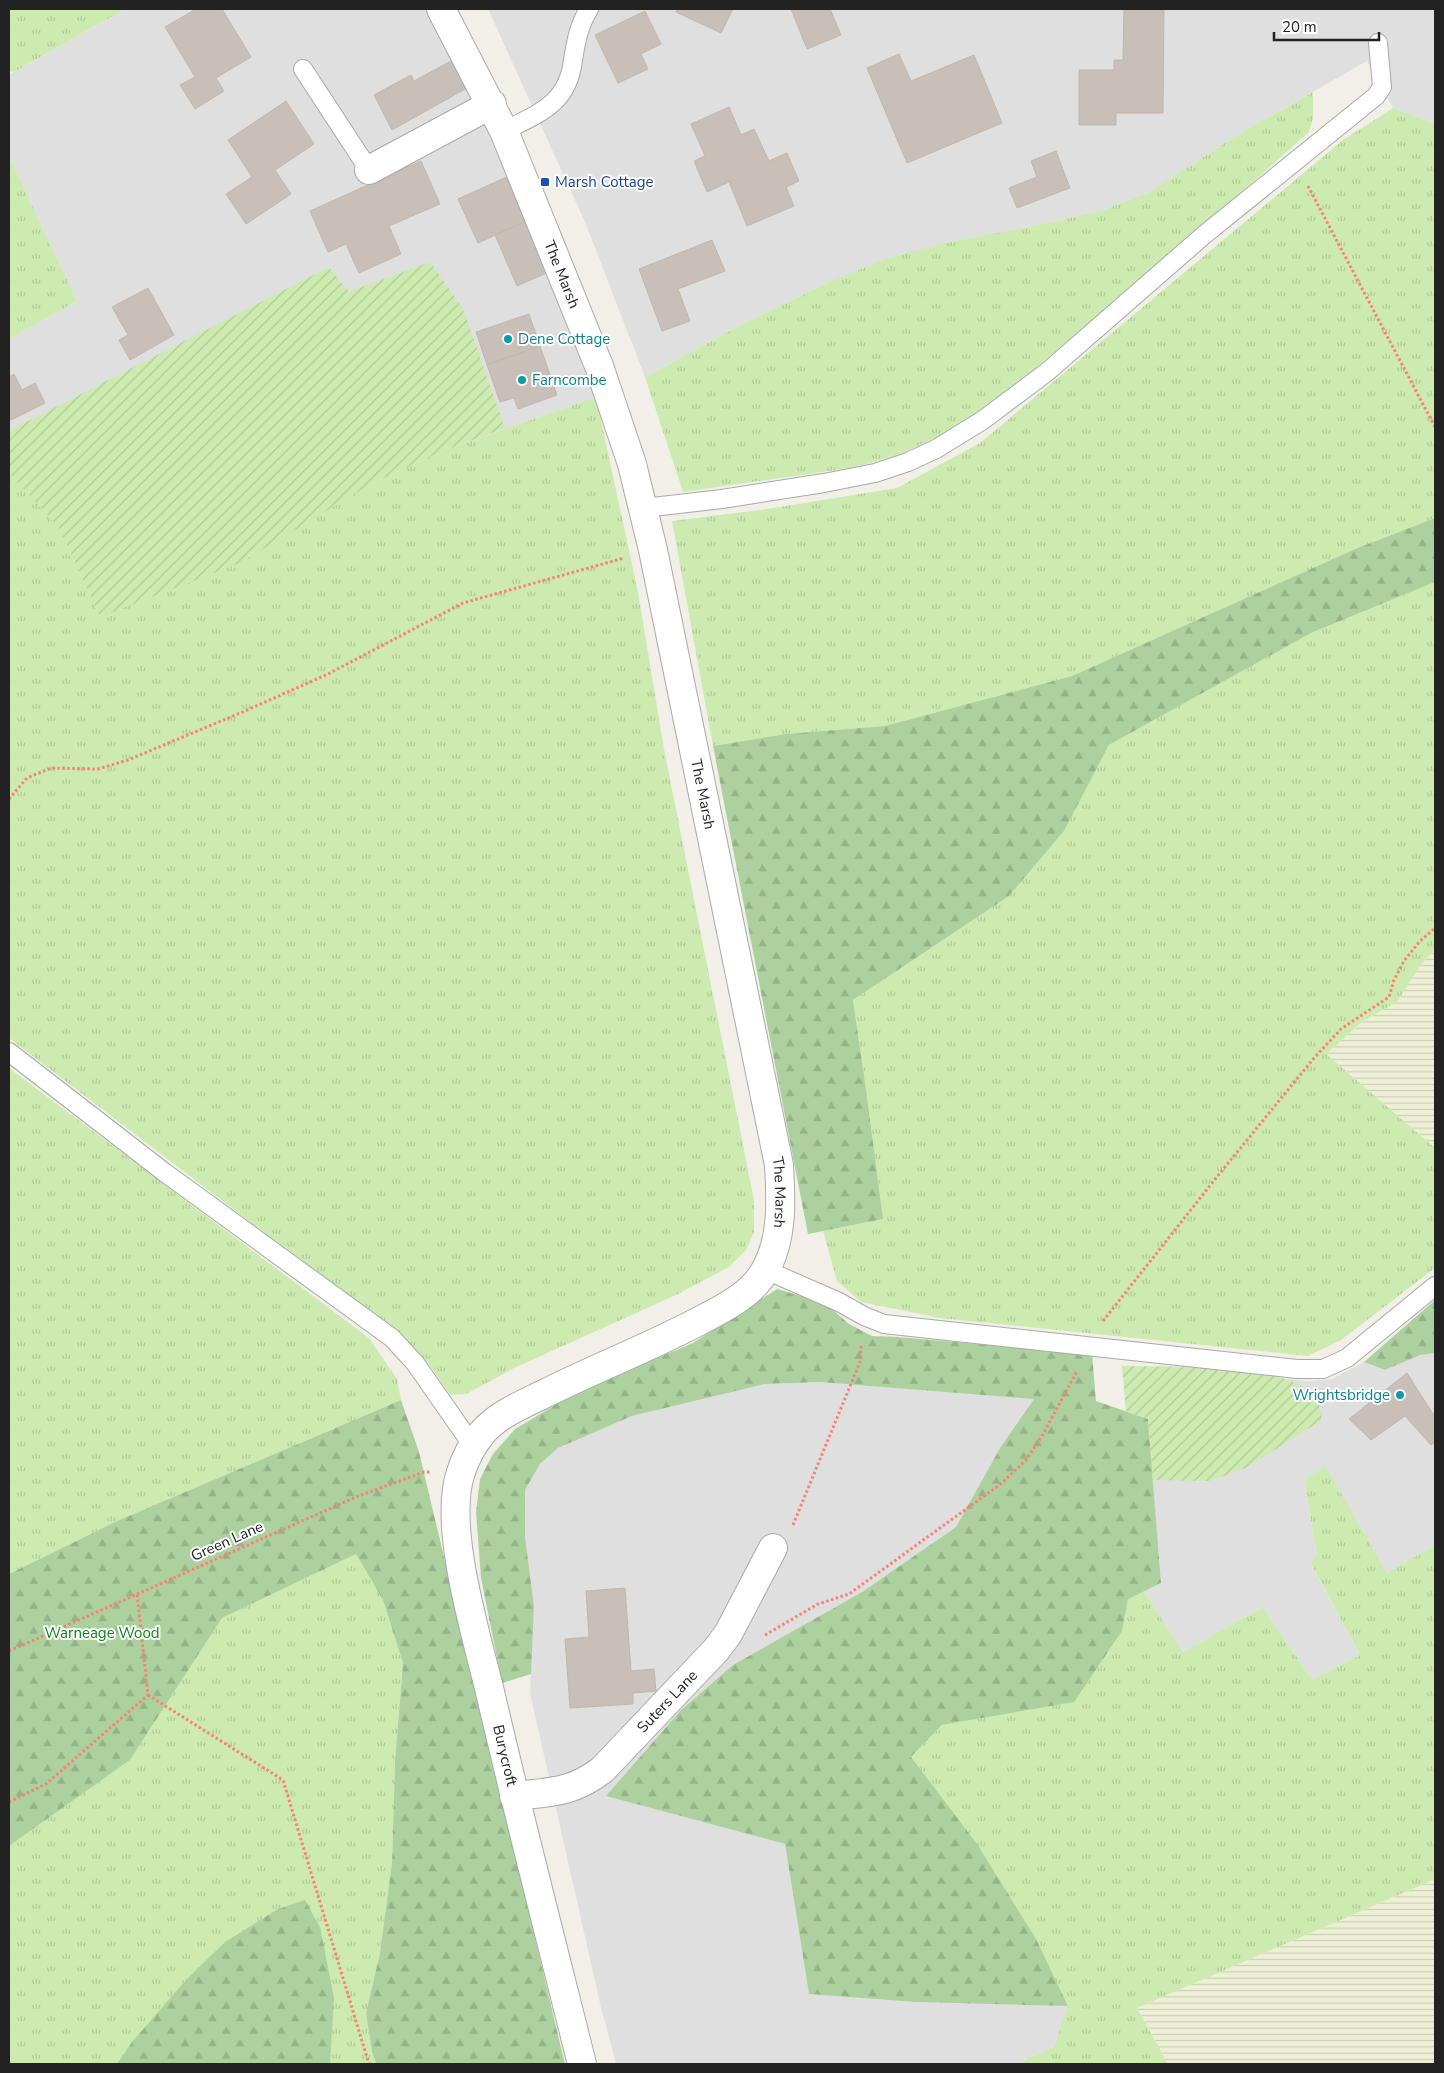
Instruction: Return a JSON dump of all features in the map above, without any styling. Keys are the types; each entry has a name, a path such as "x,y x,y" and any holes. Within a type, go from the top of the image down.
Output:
{"street":[{"name":"The Marsh","path":"442,9 504,130 599,366 618,420 644,508 778,1166 780,1224 775,1249 766,1270 751,1289 731,1304 692,1325 516,1408 495,1421 481,1434 473,1446"},
{"path":"369,170 492,104"},
{"name":"Burycroft","path":"473,1446 460,1473 455,1512 458,1549 514,1796 582,2064"},
{"name":"Suters Lane","path":"514,1796 572,1788 588,1781 602,1770 716,1650 725,1638 773,1548"}],"lane":[{"path":"504,130 546,109 564,90 571,74 578,31 589,9"},
{"path":"644,508 722,499 850,478 900,465 936,449 983,420 1047,372 1204,235 1376,96 1382,87 1378,43"},
{"path":"303,69 369,170"},
{"path":"9,1052 164,1172 392,1338 415,1363 473,1446"},
{"path":"766,1270 884,1324 1297,1369 1323,1369 1348,1358 1435,1286"}],"path":[{"path":"1295,161 1435,427"},
{"path":"9,799 27,778 51,768 98,769 128,760 245,711 328,674 463,603 653,550"},
{"path":"725,1638 762,1637 818,1604 849,1594 1002,1483 1026,1460 1058,1410 1090,1345 1116,1304 1308,1066 1341,1029 1389,997 1394,980 1404,961 1420,941 1435,928"},
{"path":"773,1548 792,1528 860,1362 864,1316"},
{"name":"Green Lane","path":"9,1651 137,1593 373,1491 424,1472 460,1473"},
{"path":"137,1593 148,1695"},
{"path":"9,1802 46,1784 148,1695"},
{"path":"148,1695 283,1780 369,2064"}],"shaded area":[{"path":"125,9 426,9 474,95 520,191 596,397 445,450 59,528 9,473 9,339 77,301 9,156 9,75"},
{"path":"488,9 1435,9 1435,124 1393,108 1367,61 1239,134 1149,192 1103,210 1053,222 945,243 829,282 737,327 645,377 585,222"},
{"path":"1435,1353 1435,1545 1387,1573 1326,1468 1304,1479 1317,1555 1310,1563 1360,1655 1312,1679 1262,1607 1183,1652 1144,1591 1161,1583 1148,1419 1126,1411 1122,1366 1309,1381 1332,1379 1364,1362 1385,1370 1420,1355"},
{"path":"820,1382 1035,1398 1000,1448 956,1527 862,1592 733,1665 681,1710 607,1796 785,1844 809,1994 915,2002 1068,2006 1054,2047 1016,2064 616,2064 600,2003 530,1693 534,1606 525,1537 525,1490 540,1464 558,1448 632,1416 765,1384"}],"green space":[{"path":"9,9 125,9 14,72 9,71"},
{"path":"1313,92 1313,118 1309,132 1208,222 1025,377 958,427 901,454 857,467 683,492 645,377 737,327 829,282 888,258 945,243 1053,222 1103,210 1149,192 1239,134"},
{"path":"1393,108 1435,124 1435,518 1355,549 1072,676 885,726 785,734 713,746 672,521 767,509 897,488 980,443 1343,140"},
{"path":"9,156 77,301 9,339"},
{"path":"430,262 463,309 505,428 445,450 371,484 240,563 100,617 59,528 9,473 9,431 329,267 349,292"},
{"path":"596,397 638,592 664,749 754,1200 754,1232 746,1250 729,1267 676,1295 514,1368 466,1394 450,1395 429,1365 410,1344 9,1038 9,473 59,528 100,617 371,484 445,450"},
{"path":"1435,518 1435,582 1311,633 1109,745 1064,831 1009,896 853,1000 883,1219 808,1234 713,746 785,734 885,726 1072,676 1355,549"},
{"path":"1435,582 1435,949 1420,966 1397,1002 1363,1021 1326,1054 1435,1148 1435,1268 1341,1340 1308,1356 940,1318 861,1302 837,1281 823,1231 883,1219 853,1000 1009,896 1064,831 1109,745 1311,633"},
{"path":"1435,949 1435,1148 1326,1054 1363,1021 1397,1002 1420,966"},
{"path":"9,1068 369,1338 397,1379 401,1400 117,1521 9,1574"},
{"path":"777,1289 825,1303 849,1324 872,1336 1092,1354 1096,1401 1148,1419 1161,1583 1128,1599 1122,1631 1074,1702 942,1725 911,1757 977,1844 1036,1939 1068,2006 915,2002 809,1994 785,1844 606,1796 681,1710 733,1665 862,1592 956,1527 1000,1448 1034,1399 820,1382 765,1384 632,1416 558,1448 540,1464 525,1490 525,1537 534,1606 531,1674 502,1683 481,1578 476,1512 480,1479 493,1454 515,1429 582,1389 693,1343"},
{"path":"1435,1300 1435,1353 1420,1355 1385,1370 1364,1362"},
{"path":"1122,1366 1225,1369 1255,1372 1281,1378 1302,1386 1316,1398 1322,1420 1246,1468 1210,1481 1153,1480 1148,1419 1126,1411"},
{"name":"Warneage Wood","path":"401,1400 419,1452 565,2064 376,2064 372,2052 366,2013 380,1953 392,1862 395,1761 403,1663 383,1600 356,1554 222,1618 130,1760 9,1846 9,1574 117,1521"},
{"path":"1326,1467 1387,1573 1435,1545 1435,1879 1137,2008 1168,2064 1016,2064 1054,2047 1068,2005 911,1757 942,1725 1074,1701 1122,1631 1128,1598 1144,1591 1183,1652 1262,1607 1312,1679 1360,1655 1310,1562 1317,1555 1304,1479"},
{"path":"356,1554 383,1600 403,1663 395,1761 392,1862 380,1953 366,2013 372,2052 376,2064 9,2064 9,1846 130,1760 222,1618"},
{"path":"1435,1879 1435,2064 1168,2064 1137,2008"},
{"path":"305,1900 320,1927 334,1998 330,2064 117,2064 132,2042 186,1980 225,1942 278,1909"}],"building":[{"path":"196,9 222,9 251,57 216,78 224,91 195,109 180,85 195,77 165,27"},
{"path":"678,9 733,9 721,33 676,12"},
{"path":"791,9 830,9 841,35 807,49"},
{"path":"1124,9 1164,9 1163,113 1116,113 1116,125 1079,125 1079,70 1114,70 1114,60 1123,60"},
{"path":"645,11 661,44 641,54 648,69 618,83 595,35"},
{"path":"899,54 911,81 974,55 1002,123 907,163 867,68"},
{"path":"451,61 467,88 392,130 374,95 411,75 414,81"},
{"path":"286,101 314,144 275,170 291,194 246,224 226,194 252,177 228,140"},
{"path":"729,107 741,135 754,129 769,161 787,153 799,181 786,187 794,206 747,226 729,182 707,192 694,161 705,156 691,124"},
{"path":"1056,151 1070,188 1017,208 1009,188 1037,177 1031,161"},
{"path":"421,161 440,204 389,226 401,254 359,273 346,244 328,252 310,211"},
{"path":"509,176 529,220 478,243 458,199"},
{"path":"529,220 551,271 517,286 495,235"},
{"path":"712,240 725,271 678,289 690,321 662,331 639,269"},
{"path":"148,288 174,335 130,360 119,340 128,335 112,307"},
{"name":"Dene Cottage","path":"529,314 540,346 487,365 476,332"},
{"name":"Farncombe","path":"540,346 557,395 518,409 514,398 500,402 487,365"},
{"path":"14,374 22,390 35,383 45,403 11,420 9,416 9,377"},
{"name":"Wrightsbridge","path":"1407,1373 1435,1417 1435,1442 1431,1445 1405,1416 1371,1440 1349,1419"},
{"path":"625,1588 631,1671 654,1669 656,1691 633,1693 633,1704 570,1708 565,1639 589,1637 586,1591"}],"place":[{"name":"Marsh Cottage","path":"545,182"},
{"name":"Dene Cottage","path":"508,339"},
{"name":"Farncombe","path":"522,380"},
{"name":"Wrightsbridge","path":"1400,1395"}]}
